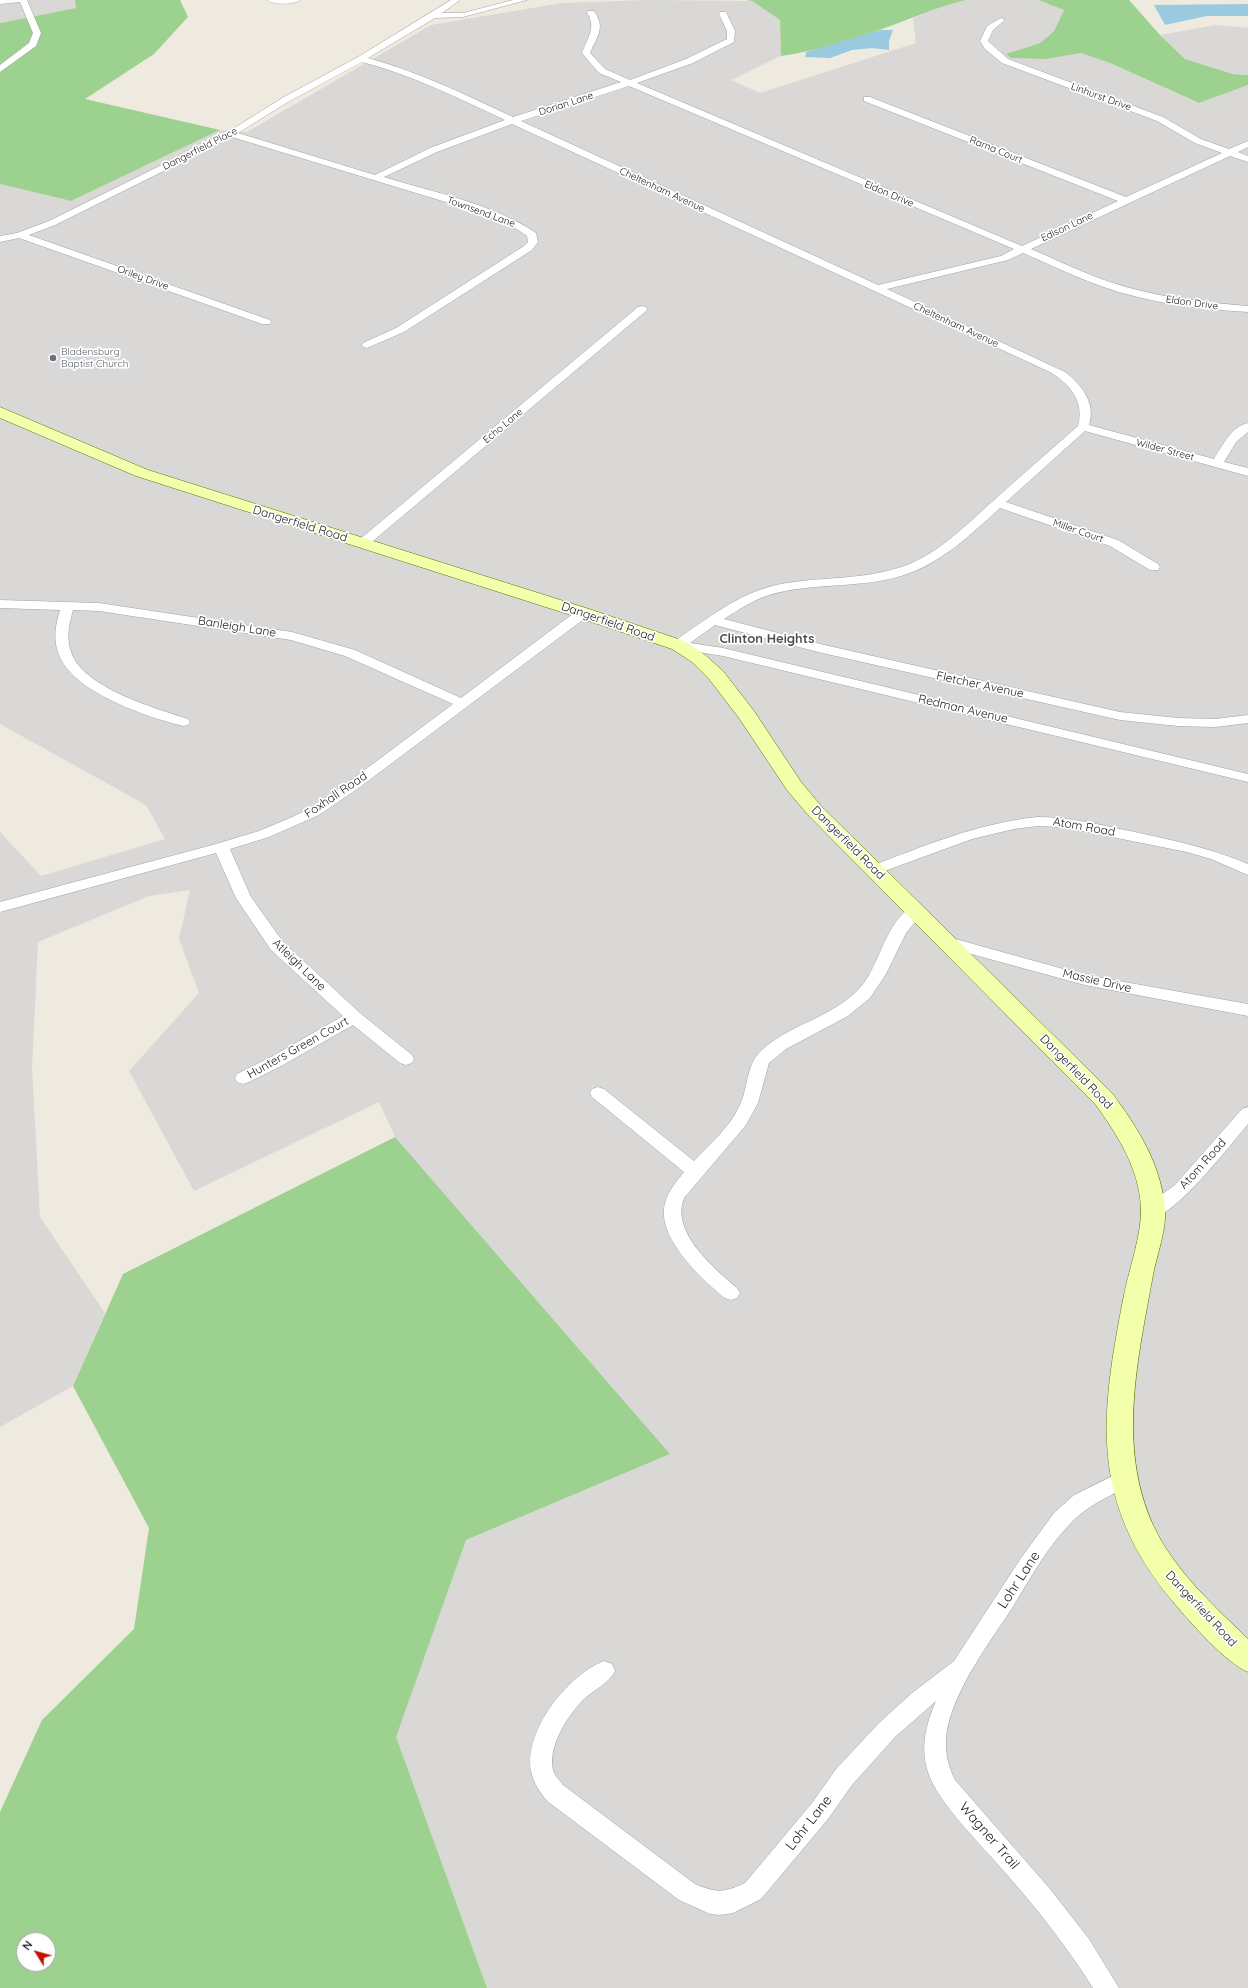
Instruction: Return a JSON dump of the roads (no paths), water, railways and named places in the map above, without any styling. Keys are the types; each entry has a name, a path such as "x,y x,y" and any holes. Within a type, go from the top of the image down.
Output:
{"street":[{"path":"0,2 22,0 37,33 33,44 0,69"},
{"path":"271,0 296,0"},
{"name":"Dangerfield Place","path":"0,239 20,235 86,208 231,134 285,100 361,59 433,16 456,0"},
{"name":"Dangerfield Place","path":"433,16 463,15 523,0"},
{"name":"Eldon Drive","path":"591,13 597,19 598,26 586,53 602,71 628,83 1105,284 1139,294 1198,305 1248,309"},
{"name":"Dorian Lane","path":"376,178 427,152 628,83 712,51 731,40 731,31 723,14"},
{"name":"Linhurst Drive","path":"1001,20 991,26 986,32 984,41 988,47 1005,60 1160,119 1198,141 1248,160"},
{"name":"Cheltenham Avenue","path":"361,59 405,72 514,121 762,237 878,288 1064,375 1077,390 1085,405 1086,420 1083,427"},
{"name":"Rama Court","path":"867,99 1125,200"},
{"name":"Townsend Lane","path":"231,134 490,213 523,228 530,233 534,239 528,248 400,330 367,345"},
{"name":"Edison Lane","path":"878,288 1004,258 1125,200 1248,144"},
{"name":"Oriley Drive","path":"20,235 266,322"},
{"name":"Echo Lane","path":"363,543 642,309"},
{"name":"Dangerfield Road","path":"0,412 92,454 142,473 583,612 678,645 698,658 716,674 747,715 801,795 874,870 1104,1098 1133,1138 1144,1162 1153,1210 1122,1380 1118,1424 1123,1480 1140,1527 1156,1558 1170,1578 1202,1613 1248,1658"},
{"path":"1217,464 1232,440 1248,426"},
{"path":"678,645 715,621 731,608 776,589 854,582 884,576 912,568 943,550 1083,427"},
{"name":"Wilder Street","path":"1083,427 1248,472"},
{"name":"Miller Court","path":"998,503 1114,544 1154,567"},
{"name":"Banleigh Lane","path":"0,604 68,605 106,608 292,636 350,653 462,703"},
{"path":"68,605 60,624 59,635 62,646 71,665 82,678 111,696 183,722"},
{"name":"Foxhall Road","path":"0,907 264,834 314,812 355,784 583,612"},
{"name":"Fletcher Avenue","path":"715,621 826,650 1120,716 1178,722 1215,722 1248,719"},
{"name":"Redman Avenue","path":"678,645 723,652 1248,778"},
{"name":"Atom Road","path":"874,870 984,830 1025,822 1045,820 1062,822 1189,848 1216,856 1248,870"},
{"name":"Atleigh Lane","path":"221,847 244,898 277,946 354,1017 406,1059"},
{"path":"731,1293 710,1274 688,1248 673,1218 674,1201 682,1186 720,1146 746,1111 758,1068 763,1059 781,1045 852,1006 865,994 875,981 888,950 901,925 916,911"},
{"name":"Massie Drive","path":"948,942 1085,980 1248,1010"},
{"name":"Hunters Green Court","path":"243,1078 277,1061 354,1017"},
{"path":"598,1093 695,1171"},
{"name":"Atom Road","path":"1153,1210 1181,1190 1248,1113"},
{"name":"Lohr Lane","path":"604,1671 568,1701 549,1733 544,1751 542,1769 546,1781 555,1793 687,1892 710,1902 733,1902 753,1891 820,1811 844,1777 887,1730 920,1700 962,1668 1028,1564 1061,1518 1086,1498 1123,1480"},
{"name":"Wagner Trail","path":"962,1668 944,1704 935,1733 936,1765 940,1778 1042,1897 1081,1947 1107,1988"}],"water":[{"path":"1248,4 1248,16 1207,16 1165,25 1154,5"},
{"path":"881,30 893,30 889,41 889,50 872,48 852,50 830,58 805,57 806,52"}],"place":[{"name":"Bladensburg Baptist Church","path":"53,358"}],"district":[{"name":"Clinton Heights","path":"767,639"}]}
